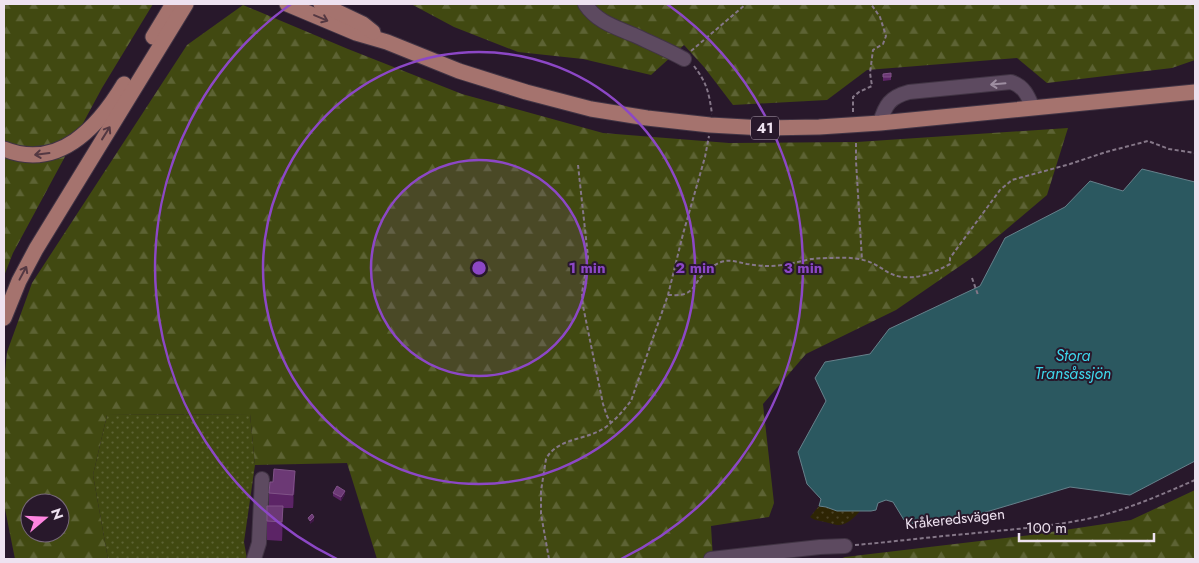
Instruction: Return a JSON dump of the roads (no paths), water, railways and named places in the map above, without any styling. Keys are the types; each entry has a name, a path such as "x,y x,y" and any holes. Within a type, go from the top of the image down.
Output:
{"main road":[{"name":"41","path":"287,4 356,33 387,42 458,71 526,92 591,109 710,126 764,128 880,123 1195,92"},
{"name":"41","path":"321,4 363,24 387,42"},
{"path":"4,149 26,155 40,155 69,144 89,129 104,114 183,6"},
{"path":"4,318 19,280 36,249 183,6"}],"street":[{"path":"585,4 597,18 609,25 689,63"},
{"path":"880,123 883,112 899,94 1011,82 1018,84 1023,89 1033,108"},
{"path":"254,559 259,543 262,479"},
{"path":"711,559 803,554 831,546 845,546"}],"water":[{"name":"Stora Transåssjön","path":"1142,169 1195,182 1195,461 1130,495 1070,487 956,521 914,524 904,520 893,502 886,500 878,503 876,510 871,511 837,511 819,506 821,499 807,484 798,452 826,401 815,378 825,362 870,354 889,329 980,286 1005,238 1065,207 1090,181 1123,191"}]}
